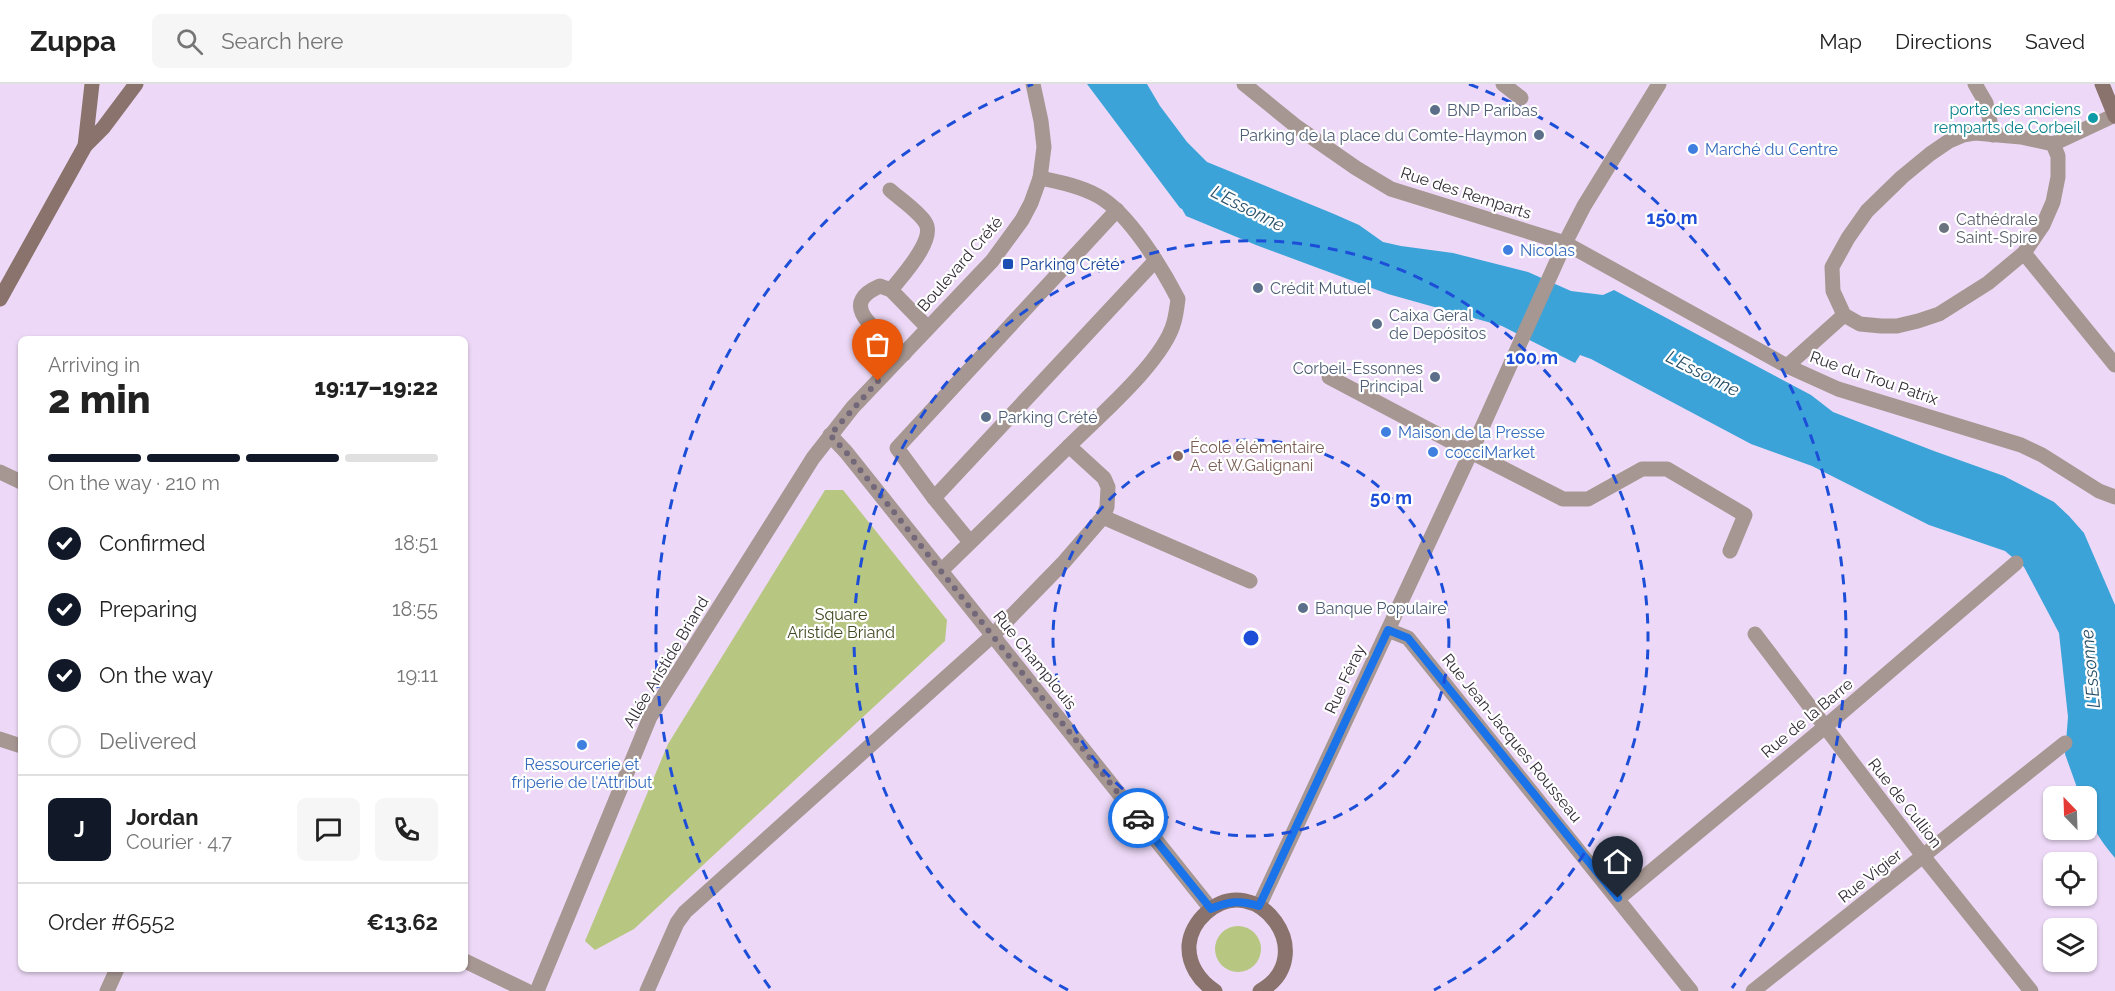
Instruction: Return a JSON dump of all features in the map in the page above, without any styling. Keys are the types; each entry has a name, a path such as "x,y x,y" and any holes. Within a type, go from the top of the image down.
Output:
{"main road":[{"path":"85,146 92,84"},
{"path":"0,299 85,146 103,128 136,84"},
{"path":"2102,84 2115,115"},
{"path":"1215,991 1206,986 1196,974 1189,946 1192,932 1200,919 1211,909 1222,903 1235,901 1259,906 1271,914 1284,938 1286,952 1282,965 1276,978 1265,990"}],"street":[{"name":"Boulevard Crété","path":"830,435 992,261 1031,203 1040,178 1044,147 1033,84"},
{"name":"Rue des Remparts","path":"1244,84 1305,133 1391,189 1565,243"},
{"path":"1503,84 1521,98"},
{"name":"Rue Féray","path":"1259,906 1471,452 1565,243 1584,206 1659,84"},
{"path":"1975,84 1986,103 1993,135"},
{"path":"2053,144 2058,156 2058,177 2053,201 2043,225 2024,253 1988,283 1939,314 1897,326 1860,324 1844,315 1833,291 1832,267 1848,238 1867,212 1902,177 1949,141 1975,133 2021,137 2053,144 2115,115"},
{"path":"940,571 1135,381 1160,350 1174,324 1178,299 1140,237 1116,210 1099,196 1077,187 1040,178"},
{"path":"890,190 925,222 928,231 926,241 891,290"},
{"path":"970,542 933,498 897,448 1116,210"},
{"name":"Rue du Trou Patrix","path":"1565,243 1787,366 1838,388 2020,445 2042,455 2099,492 2115,497"},
{"path":"2024,253 2115,365"},
{"path":"933,498 1155,261"},
{"path":"904,354 864,319 859,310 860,301 868,291 880,286 891,290 928,328"},
{"path":"1787,366 1844,315"},
{"path":"1329,377 1563,499 1588,499 1642,469 1667,469 1745,515 1730,551"},
{"name":"Rue Champlouis","path":"830,435 846,452 1211,909"},
{"name":"Allée Aristide Briand","path":"537,991 651,717 813,458 830,435"},
{"path":"647,991 677,923 685,912 992,636 1065,562 1103,517 1108,498 1108,487 1104,478 1069,446"},
{"path":"0,472 18,481"},
{"path":"1103,517 1250,581"},
{"name":"Rue de la Barre","path":"1618,898 1826,726 2016,563"},
{"name":"Rue Jean-Jacques Rousseau","path":"1388,630 1408,638 1692,991"},
{"name":"Rue de Cullion","path":"1755,634 1826,726 1841,750 2031,991"},
{"path":"2,740 18,745"},
{"name":"Rue Vigier","path":"1753,991 2065,743"},
{"path":"468,962 527,991"},
{"path":"107,991 116,972"}],"green space":[{"name":"Square Aristide Briand","path":"825,490 843,490 947,620 945,641 634,929 595,950 585,941 668,744"},
{"path":"1238,926 1254,933 1261,949 1254,965 1238,972 1222,965 1215,949 1222,933"}],"water":[{"name":"L'Essonne","path":"1087,84 1147,84 1187,142 1207,162 1359,225 1383,242 1453,253 1528,272 1571,291 1603,295 1614,290 1811,395 1833,412 2004,476 2054,502 2084,533 2115,605 2115,858 2097,833 2097,786 2076,786 2065,754 2068,717 2059,633 2024,567 2005,551 1929,525 1812,466 1751,444 1591,359 1580,355 1575,363 1502,326 1388,294 1256,245 1186,216"}],"way so far":[{"path":"878,381 830,435 846,452 1138,818"}],"place":[{"name":"BNP Paribas","path":"1435,110"},
{"name":"porte des anciens remparts de Corbeil","path":"2093,118"},
{"name":"Parking de la place du Comte-Haymon","path":"1539,135"},
{"name":"Marché du Centre","path":"1693,149"},
{"name":"Cathédrale Saint-Spire","path":"1944,228"},
{"name":"Nicolas","path":"1508,250"},
{"name":"Parking Crêté","path":"1008,264"},
{"name":"Crédit Mutuel","path":"1258,288"},
{"name":"Caixa Geral de Depósitos","path":"1377,324"},
{"name":"Corbeil-Essonnes Principal","path":"1435,377"},
{"name":"Parking Crété","path":"986,417"},
{"name":"Maison de la Presse","path":"1386,432"},
{"name":"cocciMarket","path":"1433,452"},
{"name":"École élémentaire A. et W.Galignani","path":"1178,456"},
{"name":"Banque Populaire","path":"1303,608"},
{"name":"Ressourcerie et friperie de l'Attribut","path":"582,745"}],"route":[{"path":"1138,818 1211,909 1222,903 1235,901 1259,906 1388,630 1408,638 1618,898"}]}
